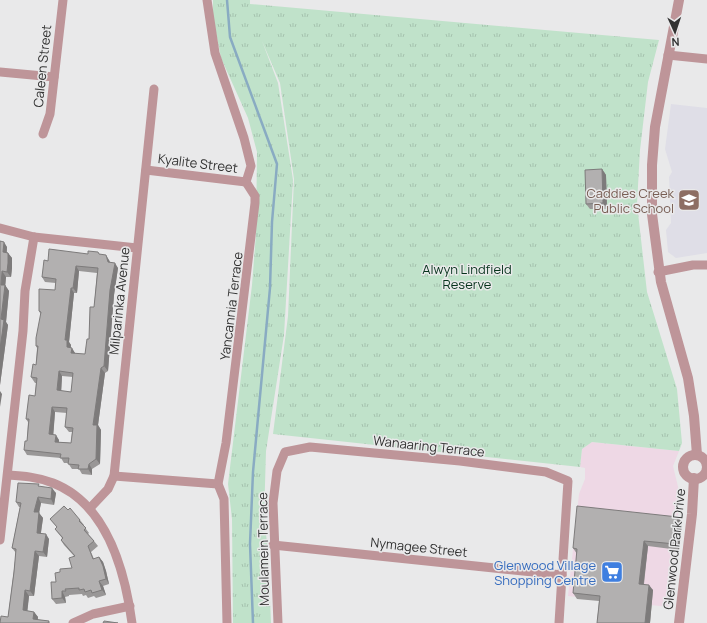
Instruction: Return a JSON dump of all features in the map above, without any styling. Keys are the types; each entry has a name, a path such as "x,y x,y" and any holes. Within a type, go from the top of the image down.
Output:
{"street":[{"name":"Caleen Street","path":"43,134 50,114 63,0"},
{"path":"207,0 215,53 244,138 251,166 246,182"},
{"path":"679,0 655,127 652,165 652,214 658,272 688,378 694,416 697,456"},
{"path":"668,55 707,59"},
{"path":"0,72 54,77"},
{"name":"Milparinka Avenue","path":"90,508 108,489 114,476 154,89"},
{"name":"Kyalite Street","path":"146,170 246,182"},
{"name":"Yancannia Terrace","path":"227,623 224,500 218,484 226,443 255,203 255,196 246,182"},
{"path":"0,228 34,237 138,248"},
{"path":"0,540 24,332 25,291 34,237"},
{"path":"658,272 693,265 707,265"},
{"name":"Wanaaring Terrace","path":"285,452 310,447 460,461 546,472 568,481 562,575"},
{"name":"Moulamein Terrace","path":"278,623 273,545 274,497 277,471 285,452"},
{"path":"697,456 703,458 707,468 701,477 694,478 684,472 683,464 687,458 697,456"},
{"path":"8,475 37,478 54,483 71,493 90,508 106,531 115,555 130,606 132,623"},
{"path":"114,476 218,484"},
{"name":"Glenwood Park Drive","path":"679,623 692,514 694,478"},
{"name":"Nymagee Street","path":"273,545 562,575"},
{"path":"559,623 562,575"},
{"path":"73,623 93,614 130,606"}],"shaded area":[{"name":"Caddies Creek Public School","path":"671,104 707,108 707,253 676,258 668,252 666,230 671,223 669,177 672,172 665,149"},
{"path":"592,442 679,451 673,466 680,495 669,607 568,596 579,494 585,479 585,468 580,467 582,449"}],"green space":[{"name":"Alwyn Lindfield Reserve","path":"213,0 250,0 250,4 659,40 648,82 640,150 637,204 647,292 677,389 682,443 679,451 592,442 582,449 580,467 273,434 288,316 294,179 280,83 262,41 278,83 293,180 284,335 266,451 264,519 268,550 271,623 233,623 232,519 228,484 252,285 256,234 257,152 248,118 221,58 213,17"}],"building":[{"path":"602,169 603,203 586,204 585,170"},
{"path":"0,241 4,242 3,252 8,253 8,263 7,272 2,271 1,285 5,285 1,319 4,320 0,349"},
{"path":"49,249 88,254 88,251 98,252 99,254 106,255 108,262 115,263 110,290 104,366 101,368 93,425 97,425 96,459 89,464 88,469 78,469 79,465 68,464 69,458 60,458 61,454 24,450 25,441 27,441 29,419 26,419 29,395 35,396 37,378 31,377 33,364 36,365 38,346 36,346 36,338 41,312 39,311 39,289 55,290 56,279 42,277 44,260 48,261","holes":["76,266 98,268 94,307 90,307 89,339 87,339 85,354 71,353 72,348 67,347 67,340 65,340 71,288 73,288","59,371 73,373 71,392 57,390","52,407 67,408 65,427 73,428 71,443 55,442 56,435 49,434"]},
{"path":"18,483 39,484 38,486 52,488 51,499 38,497 34,512 39,512 37,533 46,534 43,552 35,551 30,591 25,590 23,610 34,612 33,619 49,621 48,623 0,623 1,616 8,617 14,572 16,549 12,548 21,503 16,502"},
{"path":"64,506 68,510 70,508 86,528 84,530 94,541 88,546 93,559 99,557 106,579 99,581 102,590 92,593 91,590 85,592 84,589 79,590 79,588 65,589 66,591 62,591 62,598 52,599 51,582 56,582 55,573 60,572 60,569 72,568 69,558 75,556 61,540 63,538 55,529 57,527 50,519"},
{"name":"Glenwood Village Shopping Centre","path":"577,506 678,517 675,544 644,541 639,584 649,585 645,623 597,623 600,596 573,593 577,549 573,548"},
{"path":"104,621 118,623 103,623"}],"waterway":[{"path":"227,0 230,37 277,164 272,222 270,288 253,472 250,544 253,623"}],"place":[{"name":"Caddies Creek Public School","path":"689,200"},
{"name":"Glenwood Village Shopping Centre","path":"612,572"}]}
